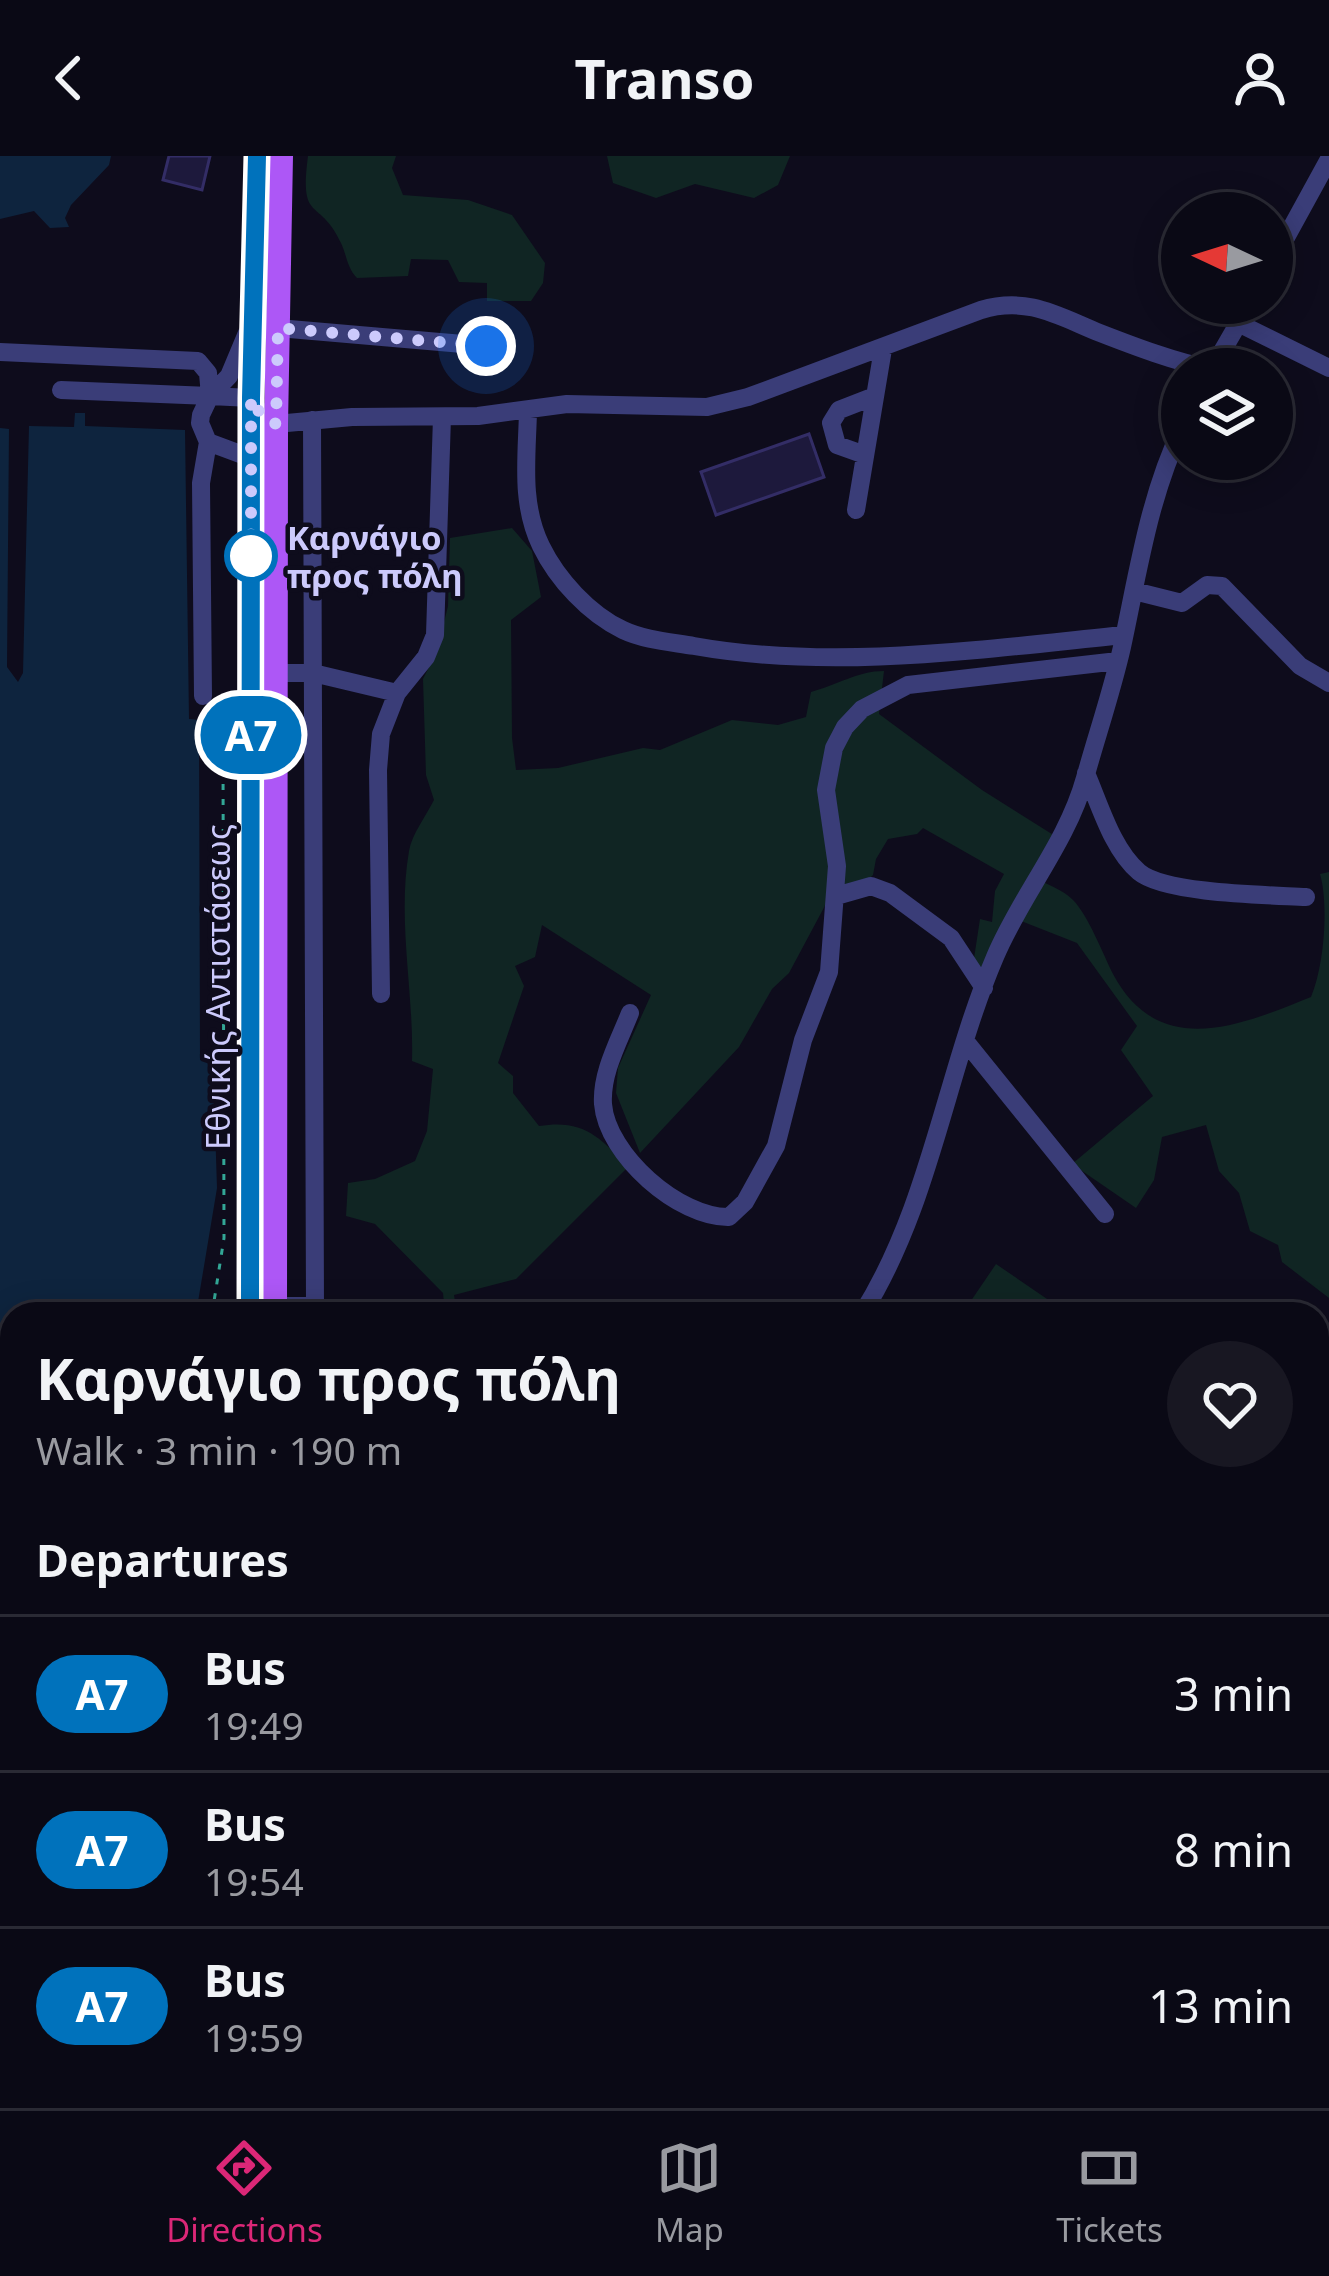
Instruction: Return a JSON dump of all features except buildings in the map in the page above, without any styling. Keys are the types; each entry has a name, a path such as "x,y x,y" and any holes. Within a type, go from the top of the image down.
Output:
{"main road":[{"name":"Εθνικής Αντιστάσεως","path":"257,156 251,458 259,1302"},
{"name":"Εθνικής Αντιστάσεως","path":"260,1302 275,1191 281,156"}],"street":[{"path":"1293,225 1329,159"},
{"path":"61,391 251,398 261,415 276,424 442,417 567,404 707,407 883,349 981,310 1025,304 1063,314 1161,354"},
{"path":"203,696 201,483 208,442 200,424 210,396 229,376 252,320"},
{"path":"1240,324 1329,368"},
{"path":"278,328 486,346"},
{"path":"856,510 883,349"},
{"path":"0,352 198,361 206,368 210,396"},
{"path":"865,455 837,446 831,423 839,410 875,396"},
{"path":"528,411 525,492 541,547 569,588 620,629 719,651 802,657 965,650 1124,635"},
{"path":"381,994 378,753 397,693 426,657 435,635 442,417"},
{"path":"312,420 315,1302"},
{"path":"208,442 251,458"},
{"path":"869,1302 918,1197 996,955 1069,822 1087,773 1161,480"},
{"path":"1134,591 1182,603 1208,585 1222,586 1300,665 1329,683"},
{"path":"630,1013 603,1090 617,1146 650,1181 713,1216 729,1216 745,1202 781,1132 803,1040 829,972 837,866 826,809 829,769 841,733 862,709 886,694 934,680 1118,661"},
{"path":"275,673 313,673 397,693"},
{"path":"1087,773 1125,856 1150,880 1306,897"},
{"path":"836,896 871,886 890,893 951,938 984,988"},
{"path":"275,976 314,975"},
{"path":"275,1042 314,1042"},
{"path":"966,1042 1105,1214"},
{"path":"275,1191 315,1191"}],"path":[{"path":"203,696 220,712 223,748 224,1238 214,1302"}],"green space":[{"path":"308,156 396,156 392,168 403,195 468,200 512,215 545,263 543,283 531,301 487,301 487,283 459,282 448,260 411,259 408,276 357,278 333,229 309,201"},
{"path":"607,156 790,156 778,185 754,198 695,184 656,198 613,183"},
{"path":"512,528 532,551 541,597 511,620 516,770 558,768 643,748 660,750 732,720 778,725 806,717 811,692 884,671 879,714 982,790 1055,836 1032,877 1064,893 1079,907 1113,974 1132,1001 1153,1018 1202,1029 1256,1018 1311,997 1324,936 1320,874 1329,872 1329,1298 1282,1262 1278,1245 1250,1231 1239,1193 1219,1171 1206,1125 1162,1137 1154,1180 1136,1208 1072,1164 1153,1096 1121,1050 1137,1026 1077,943 1011,917 981,976 973,965 980,919 992,922 995,891 1004,874 923,828 917,834 888,839 873,875 849,898 828,900 789,973 772,989 739,1047 640,1153 616,1093 618,1068 651,995 542,925 535,957 515,966 524,986 498,1063 513,1076 513,1093 539,1126 567,1125 589,1132 628,1167 516,1279 444,1302 443,1293 375,1224 346,1216 348,1183 375,1179 415,1161 427,1131 433,1069 412,1061 406,877 411,845 434,800 426,775 423,679 437,651 448,606 450,538"},
{"path":"996,1264 1051,1302 970,1302"}],"water":[{"path":"0,156 111,156 109,165 71,205 65,218 69,227 50,228 34,211 0,219"},
{"path":"75,413 85,413 85,426 185,430 189,719 199,720 200,1060 213,1062 217,1188 198,1302 0,1302 0,428 9,429 7,667 18,682 23,673 29,426 74,427"}],"bus line":[{"name":"A7","path":"250,1302 251,398 257,156"}],"place":[{"name":"Καρνάγιο προς πόλη","path":"251,556"}],"route":[{"path":"251,556 251,398 261,415 276,424 278,328 486,346"}]}
